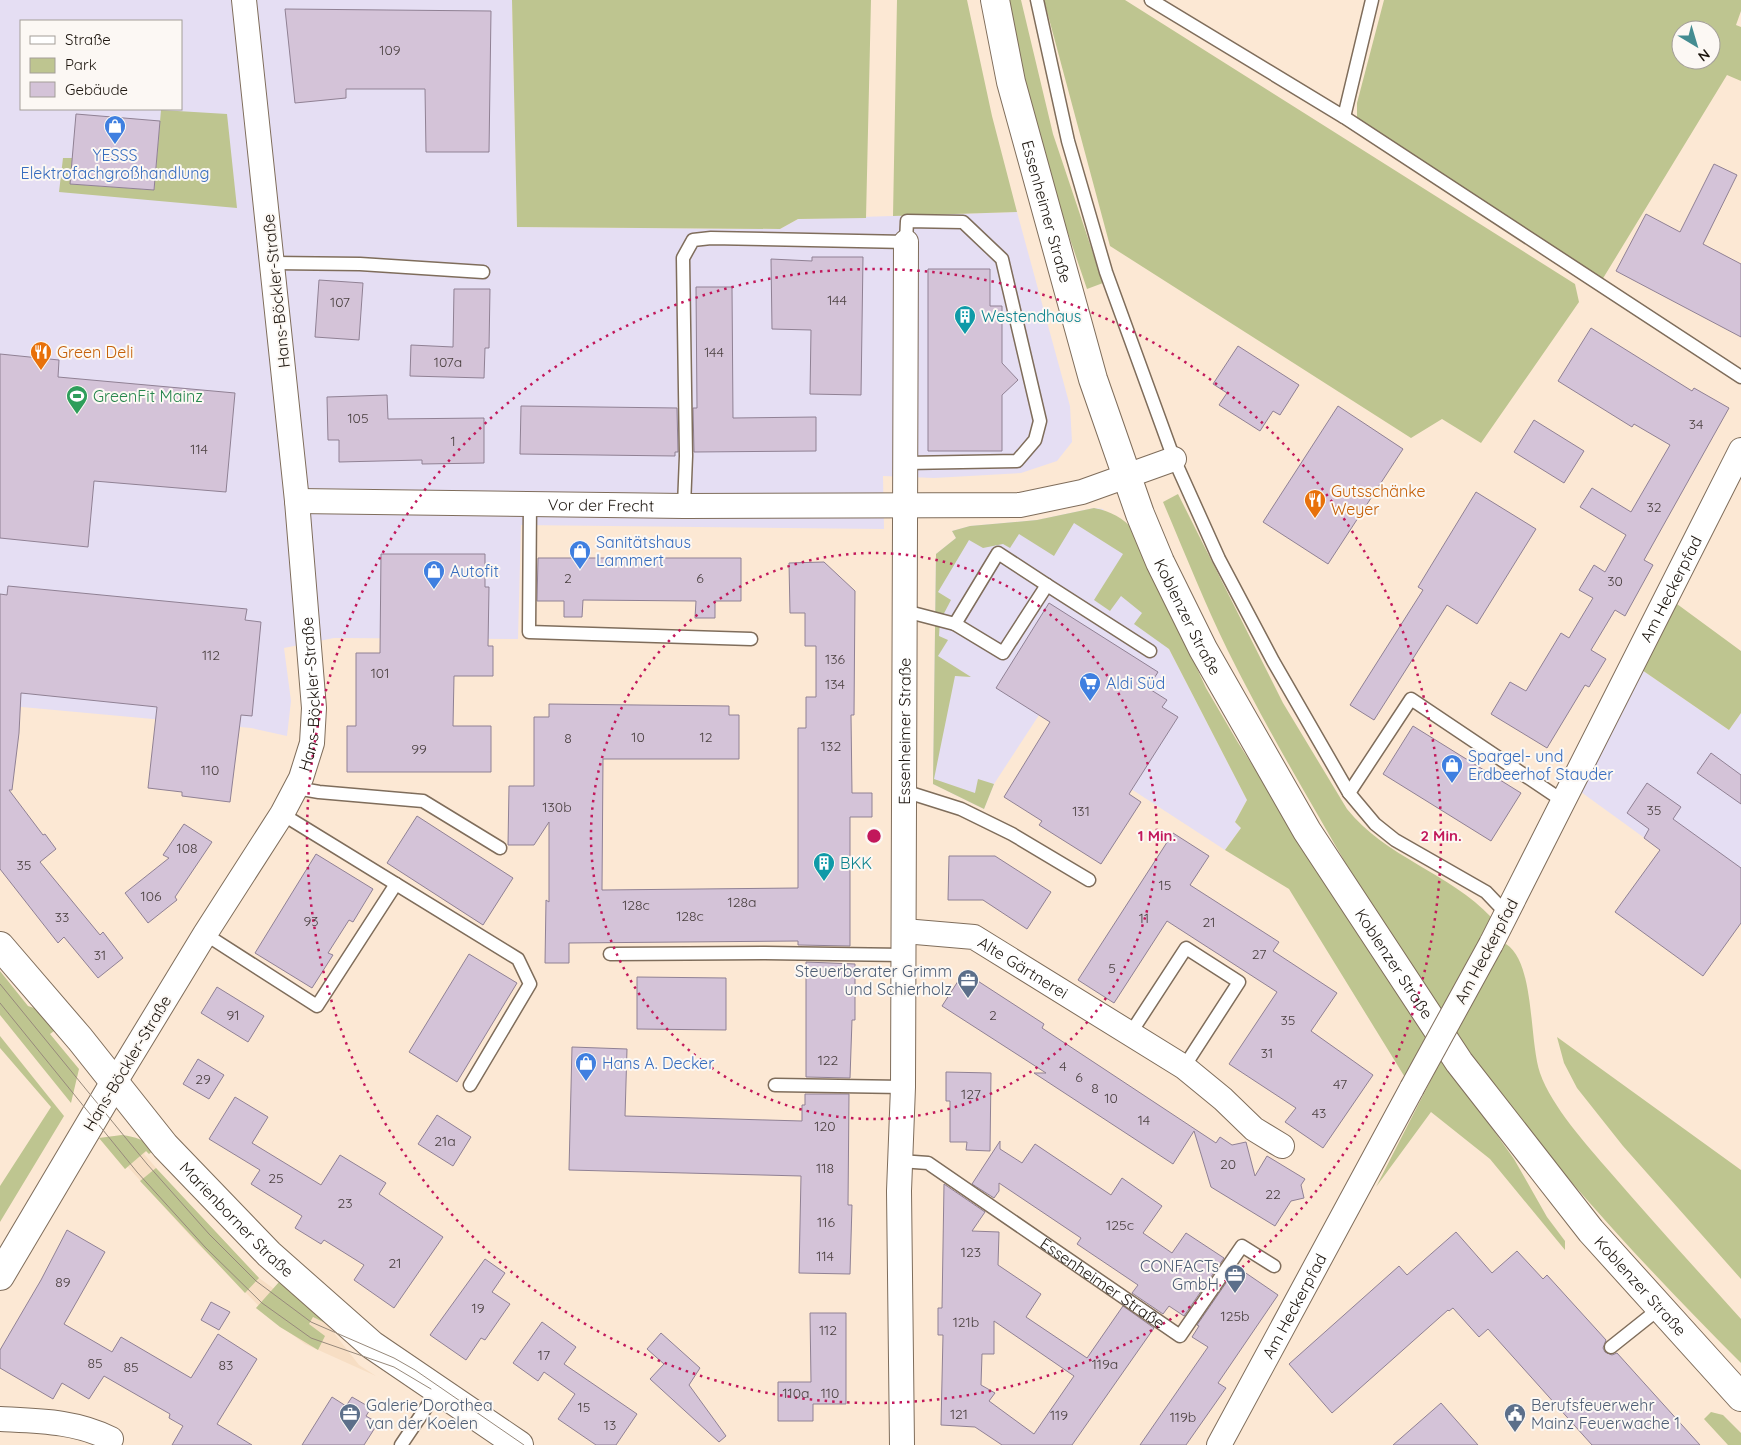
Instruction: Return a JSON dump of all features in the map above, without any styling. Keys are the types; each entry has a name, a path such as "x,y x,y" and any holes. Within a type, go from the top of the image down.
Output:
{"main road":[{"name":"Essenheimer Straße","path":"995,0 1011,82 1047,216 1093,379 1127,477"},
{"name":"Koblenzer Straße","path":"1127,477 1160,562 1203,649 1307,831 1459,1062 1581,1219 1741,1397"},
{"name":"Marienborner Straße","path":"0,946 115,1082 165,1146 282,1267 372,1345 519,1445"},
{"name":"Hans-Böckler-Straße","path":"0,1276 115,1082"}],"street":[{"name":"Hans-Böckler-Straße","path":"115,1082 205,934 282,814 296,788 312,743 314,708 297,501 244,0"},
{"name":"Essenheimer Straße","path":"902,1445 900,1161 903,1087 904,956 906,242"},
{"name":"Am Heckerpfad","path":"1219,1445 1507,914 1741,450"},
{"path":"905,507 1020,505 1054,500 1127,477 1174,459"},
{"name":"Vor der Frecht","path":"297,501 905,507"},
{"name":"Alte Gärtnerei","path":"904,931 974,937 1184,1067 1223,1098 1254,1129 1282,1146"},
{"path":"0,1419 50,1421 73,1425 96,1431 111,1439"}],"lane":[{"path":"1037,0 1068,141 1106,272 1174,459 1219,559 1272,661 1349,794 1376,824 1395,840 1486,892 1507,914"},
{"path":"1151,0 1344,117 1741,377"},
{"path":"1344,117 1372,0"},
{"path":"684,506 686,456 683,258 693,240 711,238 906,242 907,222 963,222 1002,259 1040,421 1035,440 1017,461 906,463"},
{"path":"273,263 360,264 483,272"},
{"path":"530,502 529,632 750,639"},
{"path":"954,624 998,553 1150,651"},
{"path":"905,611 954,624 1003,653 1047,584"},
{"path":"1349,794 1412,699 1564,801"},
{"path":"296,788 319,792 423,801 500,848"},
{"path":"904,791 961,809 1012,834 1089,880"},
{"path":"282,814 518,959 530,984 470,1084"},
{"path":"205,934 317,1006 396,884"},
{"path":"1130,1034 1186,948 1239,982 1184,1067"},
{"path":"610,954 765,952 904,956"},
{"path":"775,1085 903,1087"},
{"name":"Essenheimer Straße","path":"900,1161 928,1163 1180,1336 1242,1246 1274,1266"},
{"path":"1612,1347 1660,1308"},
{"path":"401,1445 438,1390"}],"shaded area":[{"path":"0,0 512,0 517,227 780,229 798,219 1017,212 1070,406 1072,442 1057,461 1021,473 934,478 883,476 884,529 521,525 518,639 334,638 284,648 291,701 287,736 251,728 0,705"},
{"path":"1094,508 1103,509 1169,649 1247,800 1235,822 1241,828 1225,850 1125,785 1132,774 1039,715 994,784 984,809 933,784 936,554 956,538 952,531 970,526 1037,520"},
{"path":"1642,670 1729,730 1741,713 1741,908 1581,792"},
{"path":"122,1135 147,1151 144,1154 165,1178 259,1278 313,1317 327,1324 359,1365 376,1376 305,1344 256,1308 259,1306 193,1239 128,1167 125,1169 99,1138"}],"green space":[{"path":"512,0 871,0 866,218 798,219 780,229 517,227"},
{"path":"897,0 967,0 992,116 1017,212 893,216"},
{"path":"1005,0 1021,0 1053,134 1103,283 1087,289 1037,142"},
{"path":"1044,0 1125,0 1575,284 1579,302 1481,443 1442,419 1411,438 1110,246"},
{"path":"1384,0 1741,0 1741,11 1736,25 1741,27 1741,81 1727,75 1602,280 1361,128 1357,118 1357,103"},
{"path":"161,110 227,114 237,208 59,192 63,158 72,158 71,184 154,190"},
{"path":"1178,494 1283,703 1347,809 1380,840 1457,888 1492,918 1469,960 1506,944 1515,953 1527,984 1540,1073 1553,1099 1591,1150 1741,1319 1741,1363 1628,1246 1574,1185 1494,1087 1414,974 1342,857 1272,734 1228,651 1163,502"},
{"path":"1094,508 1116,516 1126,522 1134,531 1206,688 1237,741 1417,1023 1514,1159 1547,1217 1565,1241 1565,1250 1490,1159 1431,1112 1376,1187 1434,1074 1419,1055 1406,1079 1289,889 1225,850 1241,828 1235,822 1247,800 1169,649 1134,624 1142,613 1121,596 1110,611 1094,600 1123,554 1074,523 1054,556 1019,534 1010,548 1003,544 983,548 969,540 938,592 951,600 940,621 939,636 948,640 938,656 971,677 955,676 934,779 975,793 978,779 994,784 984,809 933,784 936,554 956,538 952,531 970,526 1037,520"},
{"path":"1677,604 1741,651 1741,713 1729,730 1642,670"},
{"path":"0,971 28,1006 46,1012 58,1028 50,1034 79,1069 71,1103 0,1015"},
{"path":"0,1036 64,1116 0,1222 0,1186 51,1107 0,1048"},
{"path":"1557,1037 1741,1170 1741,1279 1623,1146 1577,1088 1564,1063"},
{"path":"122,1135 140,1139 154,1150 149,1154 146,1151 125,1169 99,1138"},
{"path":"156,1168 259,1278 245,1293 140,1181"},
{"path":"279,1282 327,1324 313,1317 309,1324 325,1336 318,1350 280,1327 256,1308"},
{"path":"1711,1412 1723,1415 1741,1433 1741,1445 1728,1445 1704,1419"}],"building":[{"path":"285,9 491,11 489,152 426,152 425,89 346,89 346,98 295,103"},
{"path":"76,114 160,121 154,190 70,184"},
{"path":"1714,164 1737,175 1703,244 1741,264 1741,337 1616,271 1646,214 1680,232"},
{"path":"812,257 863,257 861,395 810,394 811,330 772,329 771,259 812,261"},
{"name":"Westendhaus","path":"928,269 990,269 990,306 1002,306 1002,363 1018,380 1002,395 1002,451 928,451"},
{"path":"319,280 363,283 359,340 315,337"},
{"path":"696,287 732,287 733,418 816,417 816,451 694,452 693,408 697,408"},
{"path":"454,289 490,289 489,348 485,348 484,378 410,376 411,345 453,347"},
{"path":"1591,328 1692,391 1694,388 1729,408 1644,560 1653,565 1625,616 1615,610 1591,650 1606,659 1589,687 1585,685 1547,748 1491,714 1510,682 1526,691 1561,633 1569,638 1593,598 1579,590 1594,565 1605,572 1626,535 1580,507 1592,488 1631,512 1670,445 1634,424 1632,427 1558,381"},
{"path":"1238,346 1299,385 1280,415 1273,411 1260,431 1219,405 1227,393 1213,384"},
{"path":"0,354 59,360 58,377 235,393 226,492 94,481 88,547 0,538"},
{"path":"387,395 388,419 484,418 484,463 422,464 422,460 339,462 339,440 328,440 327,397"},
{"path":"521,406 677,408 678,452 675,452 675,456 520,454"},
{"path":"1338,406 1403,449 1328,564 1263,522"},
{"path":"1534,420 1584,451 1564,483 1514,452"},
{"path":"1476,492 1536,529 1477,624 1447,605 1374,720 1350,705 1423,590 1418,587"},
{"path":"381,554 485,554 485,587 489,587 488,646 493,646 493,676 454,676 453,726 491,726 491,772 347,772 347,726 356,726 356,653 380,653"},
{"path":"538,558 741,558 741,601 715,601 715,618 695,618 696,601 583,600 582,617 564,617 564,601 537,601"},
{"path":"824,562 855,591 854,715 851,715 852,793 872,793 872,817 850,817 850,946 798,945 798,941 569,943 569,963 545,963 546,900 549,902 549,822 534,845 508,845 509,786 534,786 534,717 549,717 549,704 729,706 729,715 739,715 739,759 603,759 602,890 798,888 798,728 806,728 806,697 816,697 816,646 805,646 805,613 790,613 789,563"},
{"path":"8,586 247,609 245,620 261,622 252,716 241,715 230,802 182,796 182,792 148,788 157,707 21,693 19,733 12,790 9,790 56,849 40,862 100,935 103,932 123,958 98,978 64,937 58,943 0,869 0,594 7,595"},
{"path":"1049,603 1158,672 1148,688 1167,700 1162,707 1178,717 1129,794 1141,802 1101,864 1039,825 1042,821 1004,797 1050,722 996,688"},
{"name":"Spargel- und Erdbeerhof Stauder","path":"1413,726 1521,793 1491,841 1383,774"},
{"path":"1711,753 1741,775 1741,804 1697,773"},
{"path":"1647,783 1681,807 1673,819 1741,868 1741,923 1703,976 1615,912 1660,850 1644,838 1649,829 1627,813"},
{"path":"417,816 513,878 483,925 387,863"},
{"path":"184,824 212,842 175,897 177,900 148,923 125,893 169,858 163,855"},
{"path":"1173,833 1209,856 1190,885 1279,942 1273,951 1337,993 1311,1031 1373,1075 1323,1148 1285,1122 1296,1108 1229,1064 1277,992 1167,921 1114,1003 1078,980"},
{"path":"316,854 373,889 353,922 349,920 328,953 333,955 312,988 255,953"},
{"path":"949,856 995,856 1051,892 1027,929 983,900 948,900"},
{"path":"469,954 517,983 457,1082 409,1052"},
{"path":"806,962 855,964 855,1020 852,1020 850,1078 806,1077"},
{"path":"964,972 1044,1024 1042,1028 1216,1143 1220,1137 1232,1145 1246,1142 1255,1176 1267,1156 1305,1179 1301,1185 1304,1198 1291,1201 1275,1226 1211,1187 1194,1131 1173,1164 1034,1073 1046,1073 942,1006"},
{"path":"637,977 726,978 726,1030 637,1029"},
{"path":"217,987 264,1016 248,1042 201,1013"},
{"path":"572,1047 627,1049 625,1116 802,1121 802,1105 805,1105 805,1094 849,1094 848,1205 852,1205 850,1274 799,1273 801,1176 569,1170"},
{"path":"198,1059 224,1075 209,1099 183,1084"},
{"path":"946,1072 991,1073 990,1151 966,1150 967,1142 950,1142 950,1101 946,1101"},
{"path":"235,1097 268,1117 252,1143 321,1185 340,1155 386,1183 379,1194 443,1237 394,1308 354,1280 364,1265 324,1240 321,1244 295,1228 302,1216 251,1184 260,1170 209,1139"},
{"path":"437,1115 471,1137 453,1166 418,1144"},
{"path":"1000,1141 1000,1149 1022,1163 1035,1144 1111,1195 1122,1178 1162,1206 1143,1233 1172,1253 1186,1233 1224,1258 1184,1316 1169,1306 1163,1314 1132,1293 1138,1285 1077,1244 1081,1238 999,1183 999,1191 994,1198 972,1184"},
{"path":"944,1184 985,1212 972,1231 999,1232 998,1265 1041,1294 1026,1317 1087,1358 1123,1306 1154,1328 1072,1445 1002,1445 975,1427 941,1425 943,1335 938,1335 938,1308 942,1308","holes":["994,1321 1074,1376 1034,1434 989,1401 995,1393 981,1385 982,1354 994,1354"]},
{"path":"67,1230 105,1252 64,1324 112,1352 121,1337 191,1378 218,1334 257,1359 217,1424 252,1445 172,1445 183,1426 169,1418 170,1414 104,1376 89,1399 62,1383 53,1399 0,1368 0,1350 41,1280"},
{"path":"1456,1232 1492,1273 1517,1251 1543,1279 1547,1275 1606,1340 1603,1348 1605,1352 1612,1355 1617,1353 1700,1445 1592,1445 1488,1329 1479,1337 1453,1308 1448,1310 1332,1413 1289,1364 1399,1266 1407,1275"},
{"path":"485,1259 505,1273 492,1292 510,1304 485,1340 481,1338 466,1360 430,1335"},
{"path":"1237,1267 1278,1295 1218,1383 1226,1388 1186,1445 1140,1445 1208,1347 1192,1337 1199,1326 1197,1325"},
{"path":"211,1302 230,1312 219,1330 201,1320"},
{"path":"810,1313 846,1313 846,1404 813,1404 813,1421 778,1421 778,1382 811,1382"},
{"path":"542,1322 576,1347 564,1364 637,1414 616,1445 596,1445 558,1419 575,1394 544,1372 538,1381 513,1363"},
{"path":"661,1333 700,1368 689,1385 726,1436 719,1442 650,1379 664,1364 647,1349"},
{"path":"332,1397 346,1406 352,1397 371,1408 366,1416 378,1423 364,1445 302,1445"},
{"path":"1441,1403 1478,1445 1393,1445"}],"tram line":[{"path":"0,984 147,1164 209,1234 256,1281 311,1322 394,1358 415,1370 524,1445"},
{"path":"0,1003 137,1172 205,1247 262,1303 311,1338 394,1367 431,1389"}],"place":[{"name":"YESSS Elektrofachgroßhandlung","path":"115,145"},
{"name":"Westendhaus","path":"965,335"},
{"name":"Green Deli","path":"41,371"},
{"name":"GreenFit Mainz","path":"77,415"},
{"name":"Gutsschänke Weyer","path":"1315,519"},
{"name":"Sanitätshaus Lammert","path":"580,570"},
{"name":"Autofit","path":"434,590"},
{"name":"Aldi Süd","path":"1090,702"},
{"name":"Spargel- und Erdbeerhof Stauder","path":"1452,784"},
{"name":"BKK","path":"824,882"},
{"name":"Steuerberater Grimm und Schierholz","path":"968,999"},
{"name":"Hans A. Decker","path":"586,1082"},
{"name":"CONFACTs GmbH","path":"1235,1294"},
{"name":"Galerie Dorothea van der Koelen","path":"350,1433"},
{"name":"Berufsfeuerwehr Mainz Feuerwache 1","path":"1515,1433"}]}
